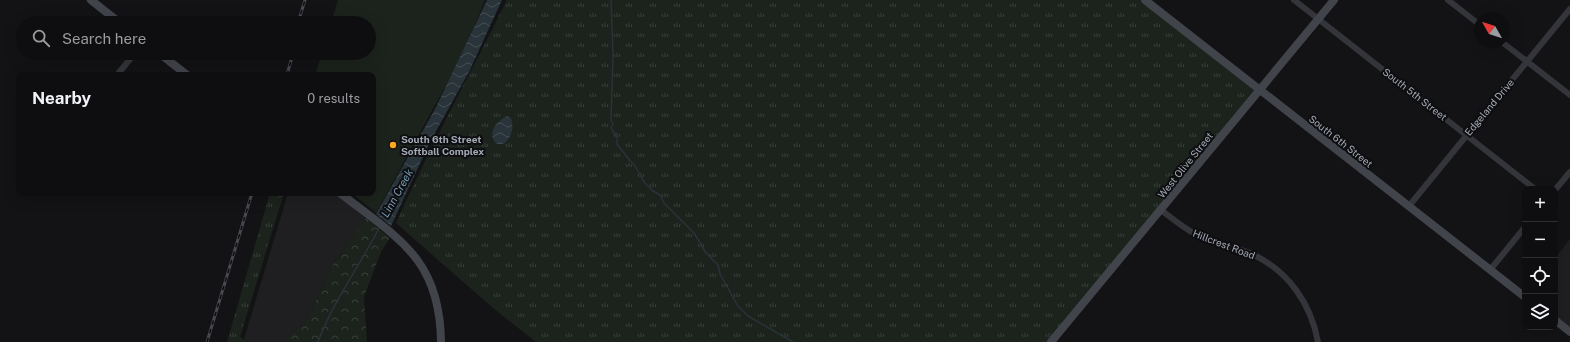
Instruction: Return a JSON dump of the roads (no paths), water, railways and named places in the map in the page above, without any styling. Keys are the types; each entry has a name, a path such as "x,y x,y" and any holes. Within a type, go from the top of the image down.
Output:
{"main road":[{"path":"91,0 111,16"},
{"name":"South 6th Street","path":"1144,0 1522,295"},
{"name":"West Olive Street","path":"1051,342 1334,0"},
{"path":"168,60 183,72"},
{"path":"344,196 394,236 410,250 420,262 432,286 439,309 441,342"},
{"path":"1558,322 1570,332"}],"street":[{"name":"South 5th Street","path":"1294,0 1531,186"},
{"path":"1448,0 1474,20"},
{"name":"Edgeland Drive","path":"1409,206 1570,9"},
{"path":"1510,48 1570,95"},
{"path":"119,72 129,60"},
{"path":"1558,186 1570,172"},
{"name":"Hillcrest Road","path":"1161,210 1196,235 1252,254 1276,268 1291,283 1306,304 1318,342"},
{"path":"1490,270 1522,231"}],"water":[{"path":"487,0 502,0 469,72 430,142 391,226 376,214 435,109"},
{"path":"507,116 511,118 512,132 504,144 497,144 492,137 492,133 499,121"}],"waterway":[{"path":"611,0 613,54 611,120 613,124 611,128 617,137 617,144 634,164 644,182 653,191 660,195 664,203 694,233 706,253 718,265 720,274 738,306 748,316 793,342"},
{"name":"Linn Creek","path":"318,342 331,312 379,228"}],"railway":[{"path":"300,16 305,0"},
{"path":"288,72 291,60"},
{"path":"207,342 251,196"}],"place":[{"name":"South 6th Street Softball Complex","path":"393,145"}]}
